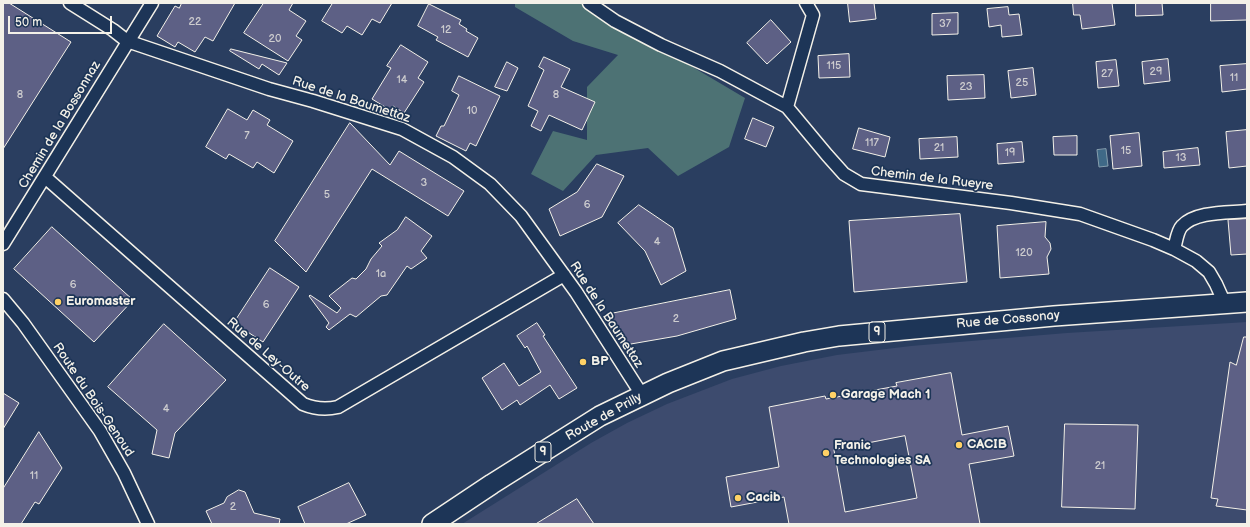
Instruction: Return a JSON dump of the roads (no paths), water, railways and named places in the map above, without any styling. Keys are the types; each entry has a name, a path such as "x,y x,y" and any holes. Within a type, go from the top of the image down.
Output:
{"main road":[{"name":"Rue de Cossonay","path":"770,350 846,335 1054,316 1247,302"},
{"name":"Route de Prilly","path":"432,524 492,484 600,416 668,382 723,361 770,350"}],"street":[{"path":"70,3 113,30 127,41"},
{"name":"Chemin de la Bossonnaz","path":"3,244 127,41 152,3"},
{"name":"Chemin de la Rueyre","path":"588,3 615,21 661,45 720,71 787,107 827,156 844,174 861,184 1011,203 1080,214 1174,249 1196,261 1209,272 1225,304"},
{"path":"787,107 813,15 806,3"},
{"name":"Rue de la Baumettaz","path":"127,41 269,89 402,129 453,157 490,184 521,216 576,292 642,395"},
{"name":"Rue de Ley-Outre","path":"45,177 303,404 314,409 325,410 338,407 564,275"},
{"path":"1174,249 1180,227 1191,218 1207,214 1247,211"},
{"name":"Route du Bois-Genoud","path":"3,299 23,323 100,431 124,473 148,524"}],"place":[{"name":"Euromaster","path":"58,302"},
{"name":"BP","path":"583,362"},
{"name":"Garage Mach 1","path":"833,395"},
{"name":"CACIB","path":"959,445"},
{"name":"Franic Technologies SA","path":"826,453"},
{"name":"Cacib","path":"738,498"}]}
